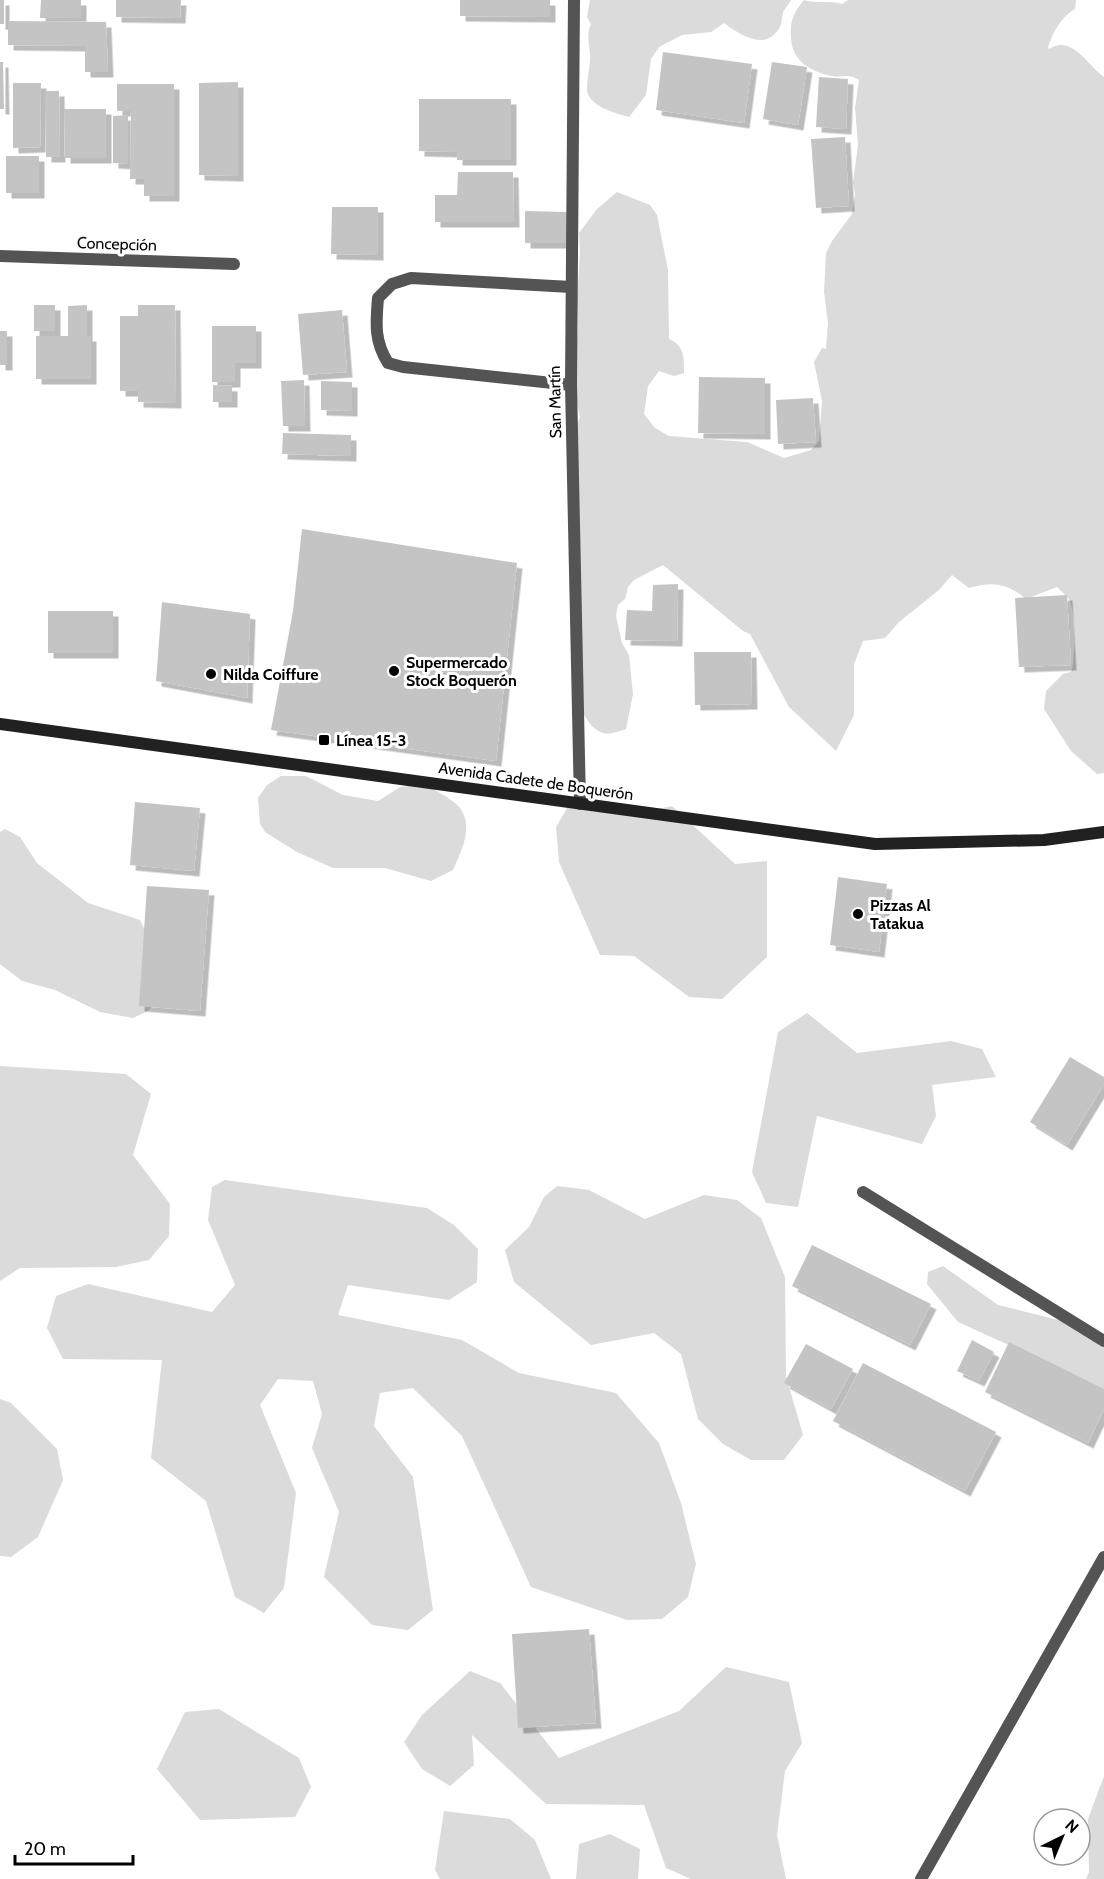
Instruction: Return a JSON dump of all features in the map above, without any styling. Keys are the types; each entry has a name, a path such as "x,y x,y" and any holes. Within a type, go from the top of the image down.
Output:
{"main road":[{"name":"Avenida Cadete de Boquerón","path":"0,724 875,844 1044,840 1104,831"}],"street":[{"name":"San Martín","path":"574,0 571,385 580,804"},
{"name":"Concepción","path":"0,256 234,264"},
{"path":"571,287 411,278 392,284 378,298 376,323 379,350 388,363 403,367 571,385"},
{"path":"863,1192 1104,1341"},
{"path":"921,1879 1104,1557"}],"shaded area":[{"path":"590,0 791,0 783,12 779,28 766,39 759,40 744,36 724,23 711,32 682,35 659,47 651,59 646,95 629,117 598,105 589,96 587,90 590,61 588,38 591,24 587,17"},
{"path":"804,0 842,4 848,0 1076,0 1075,9 1058,25 1048,47 1049,49 1057,45 1072,48 1104,77 1104,773 1097,774 1071,751 1044,709 1046,691 1063,674 1071,672 1074,658 1072,607 1069,599 1057,587 1026,599 999,585 969,588 952,575 939,590 899,622 885,638 863,641 854,664 854,715 836,751 789,707 750,634 743,631 663,565 634,580 628,587 625,599 618,605 616,616 622,643 629,655 633,694 626,729 603,733 593,727 579,702 571,652 568,451 580,417 575,395 579,233 597,209 617,192 650,205 657,215 668,270 669,339 681,349 684,373 674,376 659,371 648,386 644,414 655,428 669,436 747,442 784,458 811,450 819,441 822,401 814,362 822,348 826,349 828,323 824,292 826,253 852,214 858,145 855,108 859,80 817,72 799,59 792,46 791,26 795,13"},
{"path":"281,776 306,776 343,795 378,801 400,787 425,784 453,802 464,815 465,839 453,870 431,881 385,868 333,868 297,852 265,832 260,824 258,798 267,785"},
{"path":"573,798 636,814 672,806 735,864 767,861 767,957 722,999 689,997 634,956 600,955 559,862 556,827"},
{"path":"5,829 20,837 37,863 88,903 140,920 154,948 157,998 148,1011 133,1018 100,1012 55,990 22,981 0,964 0,832"},
{"path":"807,1013 857,1053 951,1041 982,1049 996,1077 932,1085 936,1116 922,1144 817,1116 798,1207 766,1203 752,1172 778,1032"},
{"path":"0,1066 126,1074 151,1094 133,1155 170,1204 169,1236 149,1260 116,1267 20,1268 0,1281"},
{"path":"225,1180 427,1208 454,1225 478,1249 477,1282 449,1300 348,1285 338,1315 462,1340 519,1373 616,1393 659,1443 681,1503 696,1564 688,1597 662,1619 627,1620 531,1587 462,1436 413,1388 380,1393 374,1426 413,1477 433,1610 408,1630 372,1625 324,1577 339,1512 312,1448 322,1414 313,1381 278,1379 260,1405 296,1493 284,1588 264,1613 235,1597 206,1501 151,1458 162,1360 63,1359 47,1328 56,1296 88,1284 212,1312 235,1285 208,1220 212,1187"},
{"path":"557,1186 589,1190 645,1219 704,1195 737,1200 761,1218 785,1277 786,1376 803,1435 784,1460 751,1460 723,1444 698,1419 681,1354 654,1333 591,1345 514,1282 505,1250 529,1227 544,1197"},
{"path":"943,1266 998,1305 1079,1325 1104,1339 1104,1407 1083,1379 958,1322 927,1284 928,1272"},
{"path":"0,1399 11,1403 57,1449 63,1480 38,1537 11,1557 0,1556"},
{"path":"726,1667 789,1682 802,1743 785,1771 777,1835 786,1879 691,1879 666,1868 644,1805 546,1804 472,1735 474,1765 450,1786 422,1769 404,1742 422,1715 470,1671 500,1683 559,1758 679,1711"},
{"path":"219,1709 299,1758 311,1787 295,1817 200,1820 157,1769 185,1712"},
{"path":"1104,1776 1104,1879 1086,1879 1089,1867 1092,1867 1092,1808"},
{"path":"444,1811 510,1819 535,1840 551,1879 440,1879 435,1870"},
{"path":"610,1834 640,1849 638,1879 576,1879 579,1844"}],"building":[{"path":"0,0 4,0 4,24 0,24"},
{"path":"41,0 81,0 81,18 40,18"},
{"path":"116,0 181,0 180,18 116,17"},
{"path":"460,0 550,0 550,17 460,16"},
{"path":"8,21 106,22 108,72 85,72 85,46 8,45"},
{"path":"663,52 752,64 744,123 656,110"},
{"path":"0,62 3,62 4,109 0,109"},
{"path":"772,62 807,67 798,125 763,119"},
{"path":"819,77 848,79 846,129 816,127"},
{"path":"238,82 238,176 199,175 199,83"},
{"path":"13,83 41,83 40,147 13,148"},
{"path":"117,84 174,84 174,196 144,196 144,179 130,179 131,111 117,111"},
{"path":"46,91 59,91 60,157 46,157"},
{"path":"419,99 511,99 511,160 457,160 457,152 419,151"},
{"path":"64,109 106,109 106,158 65,158"},
{"path":"128,115 128,164 113,163 113,116"},
{"path":"845,137 849,206 816,208 811,139"},
{"path":"6,156 39,156 39,193 6,193"},
{"path":"458,172 513,172 514,222 435,222 435,195 457,195"},
{"path":"332,207 378,207 378,255 331,254"},
{"path":"525,211 567,212 567,243 525,243"},
{"path":"34,305 55,305 55,331 34,331"},
{"path":"87,305 87,336 91,336 91,379 36,379 36,336 68,336 68,306"},
{"path":"138,305 175,305 176,403 138,402 138,391 120,391 120,316 138,316"},
{"path":"342,310 347,372 303,375 298,314"},
{"path":"212,326 256,326 256,363 235,363 235,382 212,382"},
{"path":"0,331 7,331 7,365 0,365"},
{"path":"699,377 765,378 765,434 698,433"},
{"path":"304,380 305,426 283,426 281,381"},
{"path":"321,381 352,382 352,411 321,410"},
{"path":"213,385 232,386 232,402 213,402"},
{"path":"813,398 816,442 778,444 776,400"},
{"path":"283,433 351,435 351,456 282,454"},
{"name":"Supermercado Stock Boquerón","path":"302,529 517,563 496,761 271,730 293,611"},
{"path":"678,584 677,641 625,640 627,610 652,611 653,585"},
{"path":"1067,595 1071,665 1019,667 1015,598"},
{"path":"162,602 250,614 247,698 156,681"},
{"path":"48,611 113,611 113,653 48,653"},
{"path":"694,652 751,652 752,704 695,705"},
{"path":"135,802 200,808 194,871 130,865"},
{"name":"Pizzas Al Tatakua","path":"838,877 887,884 879,952 830,945"},
{"path":"147,886 209,890 200,1011 139,1006"},
{"path":"1070,1057 1104,1077 1104,1084 1067,1145 1030,1122"},
{"path":"812,1245 931,1304 910,1345 792,1286"},
{"path":"972,1340 994,1352 979,1381 957,1371"},
{"path":"1009,1342 1104,1389 1104,1409 1088,1443 985,1392"},
{"path":"806,1344 853,1369 831,1409 784,1383"},
{"path":"863,1363 996,1432 965,1491 833,1421"},
{"path":"589,1629 596,1723 518,1728 512,1634"}],"place":[{"name":"Supermercado Stock Boquerón","path":"394,671"},
{"name":"Nilda Coiffure","path":"211,674"},
{"name":"Línea 15-3","path":"324,740"},
{"name":"Pizzas Al Tatakua","path":"858,914"}]}
